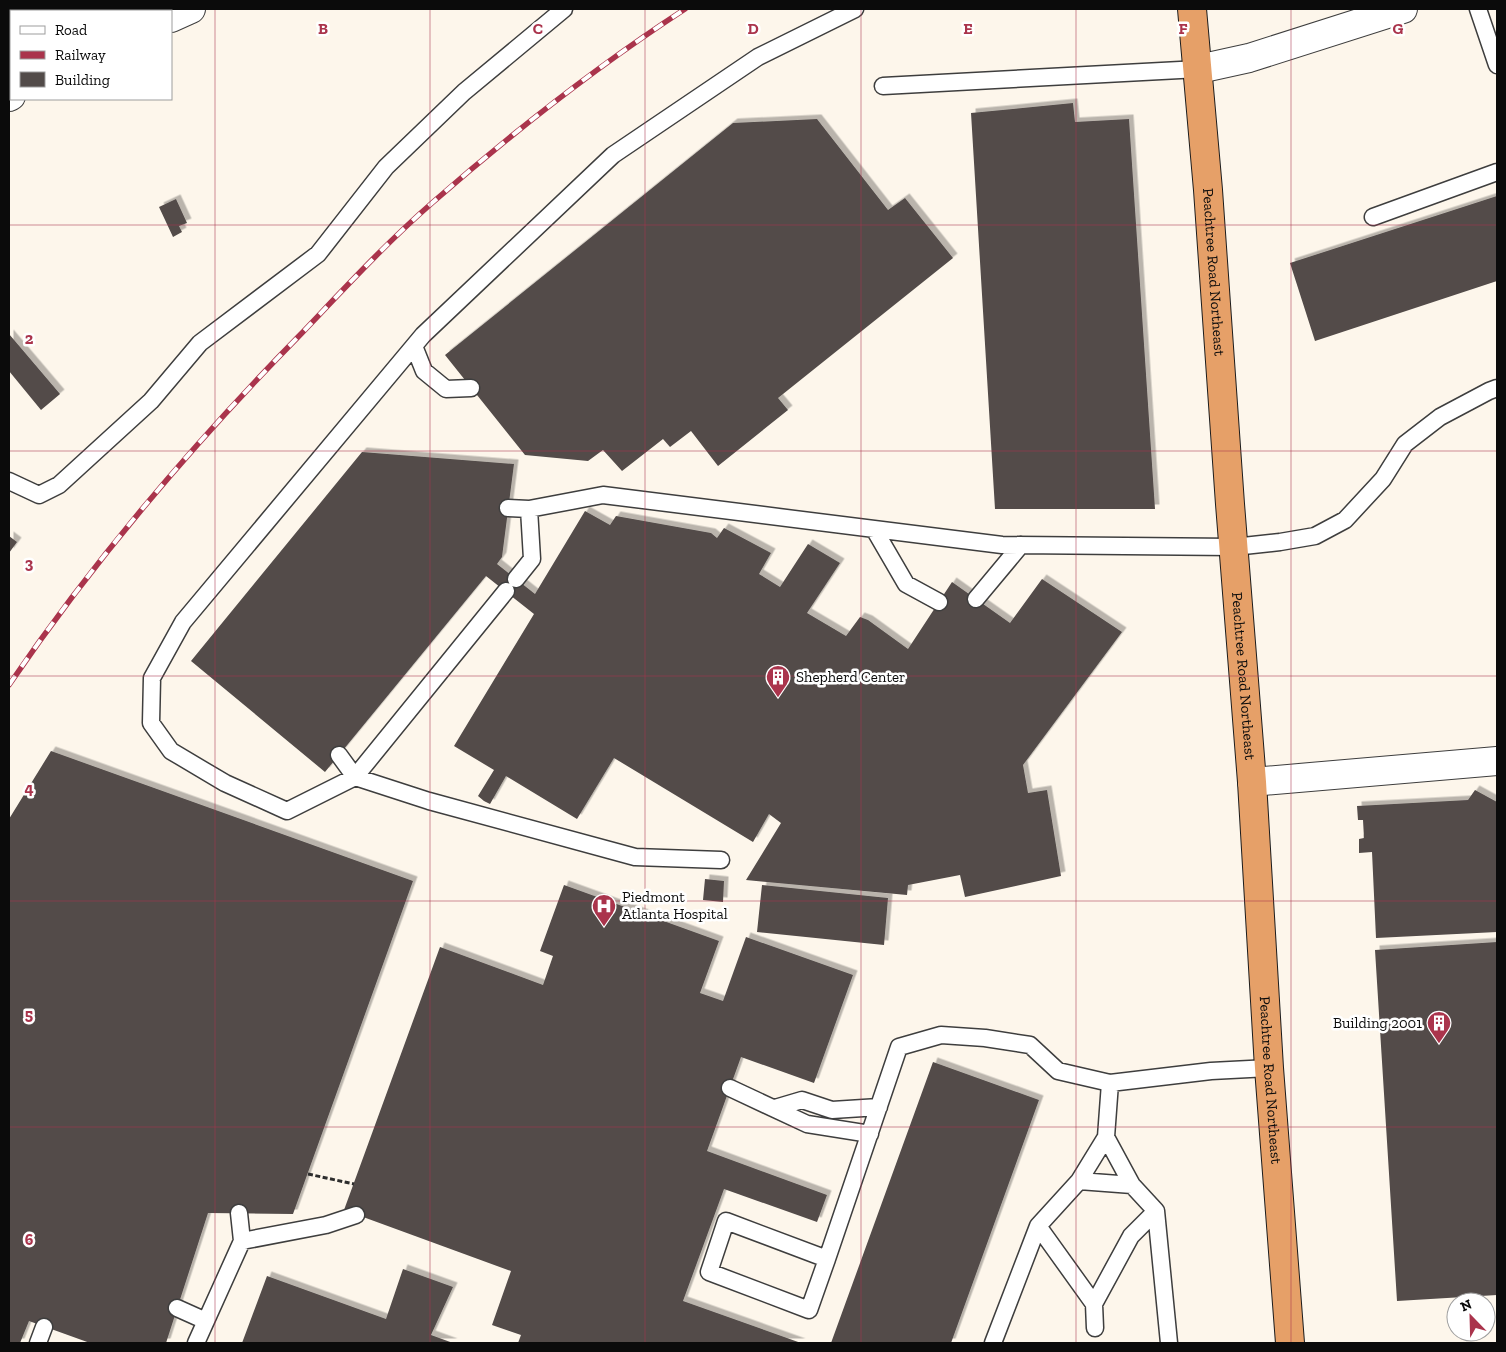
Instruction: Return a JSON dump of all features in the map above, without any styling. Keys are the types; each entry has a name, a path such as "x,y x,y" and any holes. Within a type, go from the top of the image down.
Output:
{"highway":[{"name":"Peachtree Road Northeast","path":"1192,9 1199,69 1252,782 1269,1068 1290,1343"}],"street":[{"path":"172,18 191,9"},
{"path":"1199,69 1249,58 1403,9"},
{"path":"1252,782 1497,761"}],"lane":[{"path":"9,481 39,495 59,485 151,400 200,344 318,254 386,167 464,92 564,9"},
{"path":"529,509 532,559 355,777 286,811 225,783 171,751 150,723 152,678 183,622 430,329 613,155 758,57 855,9"},
{"path":"1478,9 1497,65"},
{"path":"883,86 1199,69"},
{"path":"1373,217 1497,172"},
{"path":"414,346 424,371 446,389 471,388"},
{"path":"508,508 529,509 603,494 1002,545 1234,547 1280,542 1315,536 1345,520 1383,479 1405,444 1440,417 1497,388"},
{"path":"874,529 906,584 939,602"},
{"path":"976,599 1021,546"},
{"path":"339,755 355,777 429,801 635,857 720,860"},
{"path":"827,1259 726,1221 709,1272 809,1310 827,1259 870,1134 899,1047 942,1035 985,1038 1030,1045 1058,1071 1110,1083 1211,1071 1269,1068"},
{"path":"993,1343 1038,1226 1079,1181 1106,1137 1110,1083"},
{"path":"730,1088 806,1124 870,1134"},
{"path":"775,1108 802,1100 832,1110 879,1107"},
{"path":"1106,1137 1132,1185 1156,1211 1168,1343"},
{"path":"1079,1181 1132,1185"},
{"path":"1095,1328 1094,1304 1131,1236 1156,1211"},
{"path":"196,1343 242,1241 239,1213"},
{"path":"242,1241 326,1225 356,1214"},
{"path":"1038,1226 1094,1304"},
{"path":"177,1308 206,1321"},
{"path":"38,1343 44,1327"}],"path":[{"path":"308,1174 354,1184"}],"building":[{"path":"1073,103 1075,122 1129,119 1155,509 995,509 971,113"},
{"path":"817,119 888,210 905,198 953,258 778,398 788,410 718,466 691,431 670,447 663,439 622,471 603,450 588,461 525,455 445,355 733,123"},
{"path":"1497,196 1497,281 1315,341 1290,263"},
{"path":"176,199 187,223 179,226 182,232 173,237 159,207"},
{"path":"9,334 60,394 41,410 9,371"},
{"name":"Shepherd Center","path":"362,452 514,464 502,557 497,564 535,594 585,511 610,525 616,516 711,533 717,538 724,528 771,553 759,574 780,587 808,544 840,563 807,613 846,636 860,617 868,620 908,649 952,582 1010,623 1042,579 1122,632 1023,765 1028,793 1047,790 1061,876 965,897 960,875 908,885 907,895 746,880 781,823 769,814 753,842 614,758 577,819 506,776 490,804 484,801 478,796 494,770 454,746 534,614 486,576 325,772 191,661"},
{"path":"9,536 17,542 9,553"},
{"path":"51,751 413,881 293,1214 208,1213 166,1343 90,1343 29,1321 20,1343 9,1343 9,819"},
{"path":"1475,790 1497,802 1497,932 1376,938 1372,852 1359,853 1359,839 1364,838 1363,820 1358,820 1357,806 1468,800"},
{"path":"705,879 724,881 723,902 703,900"},
{"path":"564,885 719,941 700,993 723,1001 746,937 853,975 814,1083 741,1057 707,1151 827,1195 817,1222 724,1189 683,1301 801,1343 518,1343 521,1335 492,1325 511,1271 344,1210 440,947 543,985 553,956 540,951"},
{"path":"762,885 888,898 884,945 757,932"},
{"name":"Building 2001","path":"1497,942 1497,1295 1496,1292 1446,1292 1446,1298 1397,1301 1375,950"},
{"path":"933,1062 1039,1100 951,1343 831,1343"},
{"path":"403,1269 453,1287 431,1335 453,1343 242,1343 267,1276 386,1319"}],"railway":[{"path":"9,685 75,593 146,504 260,377 381,251 432,203 524,126 587,77 685,9"}],"place":[{"name":"Shepherd Center","path":"778,698"},
{"name":"Piedmont Atlanta Hospital","path":"604,927"},
{"name":"Building 2001","path":"1439,1044"}]}
